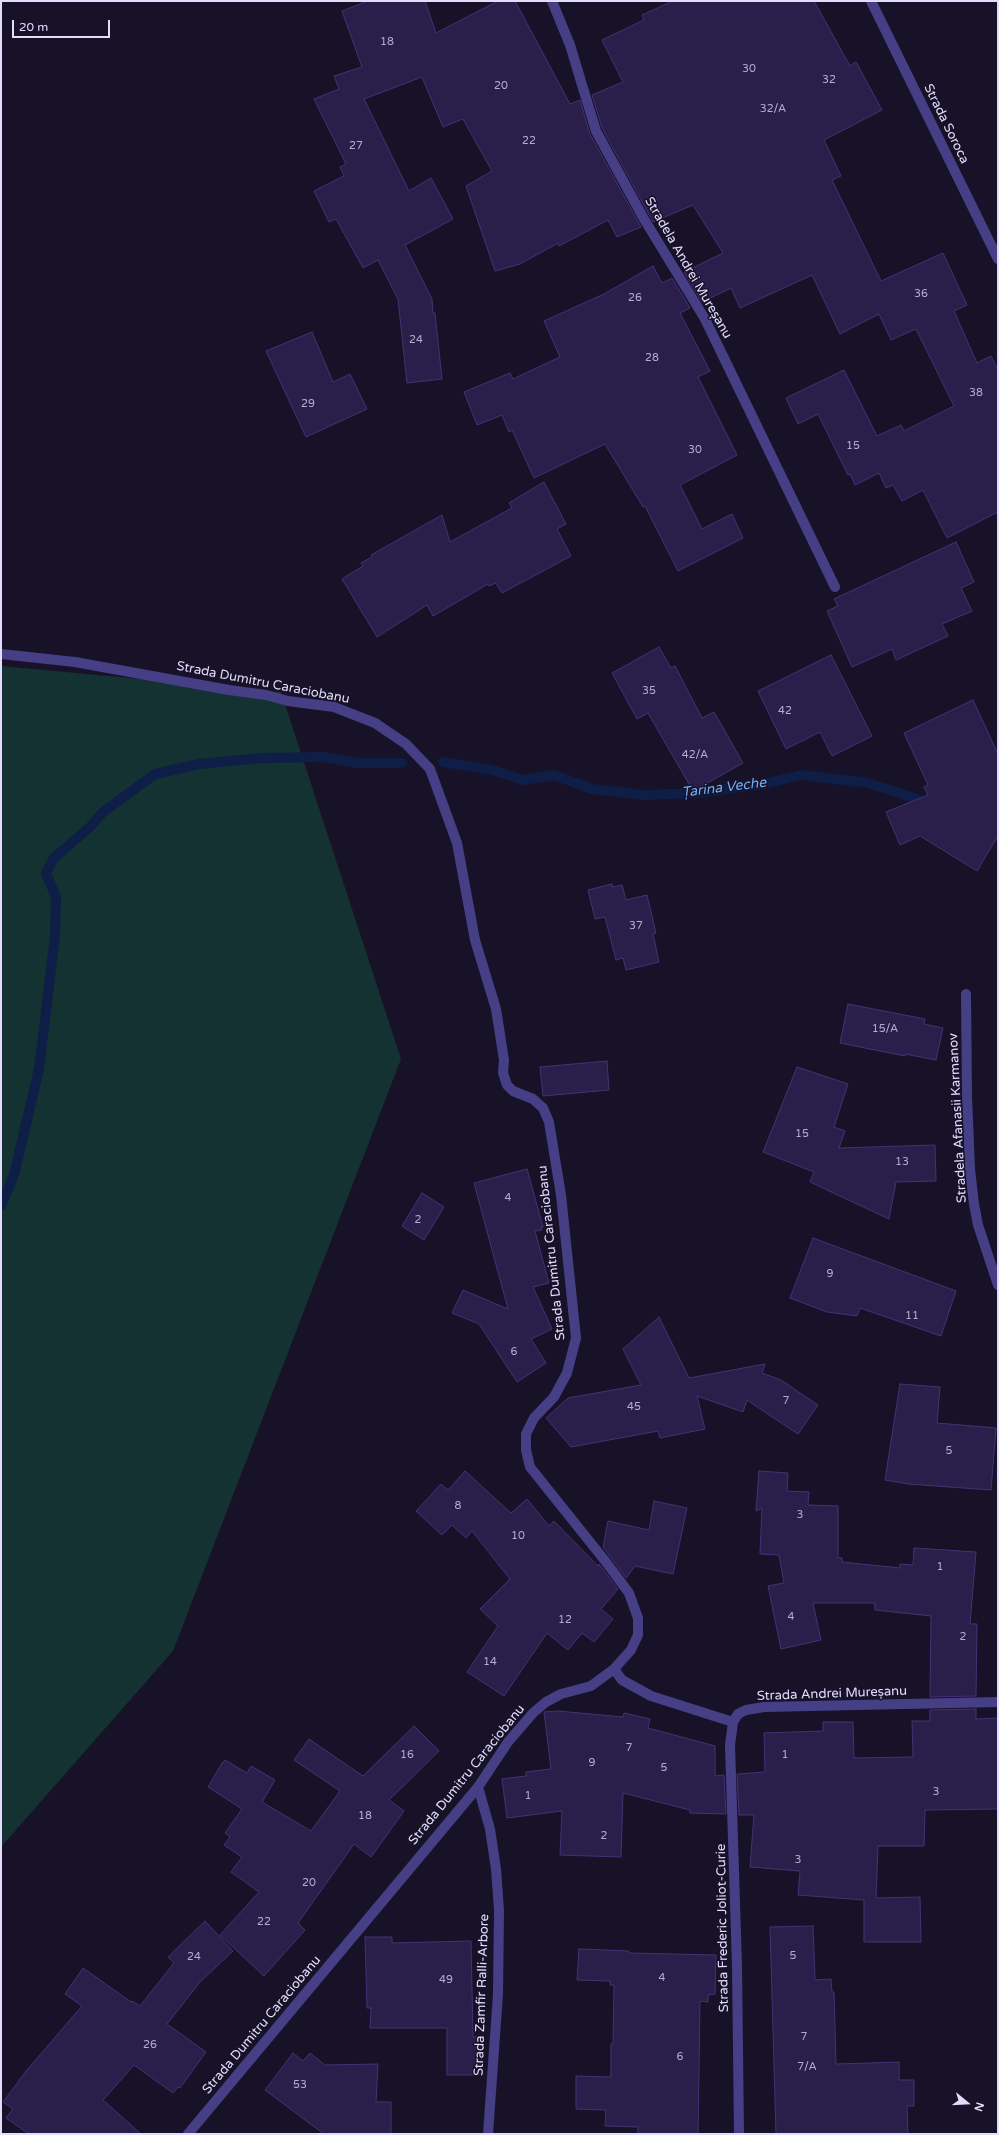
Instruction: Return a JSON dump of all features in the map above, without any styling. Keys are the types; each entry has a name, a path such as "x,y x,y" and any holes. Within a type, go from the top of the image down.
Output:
{"street":[{"name":"Stradela Andrei Mureșanu","path":"552,1 570,45 596,131 644,219 705,319 835,587"},
{"name":"Strada Soroca","path":"871,1 998,259"},
{"name":"Strada Dumitru Caraciobanu","path":"1,654 75,662 229,690 255,693 288,701 334,707 375,723 406,744 430,769 457,843 475,940 496,1009 504,1060 503,1073 507,1085 513,1091 533,1099 542,1108 549,1122 561,1195 576,1338 567,1373 554,1397 534,1418 526,1434 526,1450 530,1467 629,1593 638,1618 638,1635 631,1650 614,1669 591,1686 561,1694 546,1702 533,1713 508,1742 478,1787 188,2134"},
{"name":"Stradela Afanasii Karmanov","path":"966,994 968,1104 974,1204 981,1235 998,1284"},
{"path":"614,1669 622,1680 651,1696 733,1722"},
{"name":"Strada Andrei Mureșanu","path":"733,1722 738,1714 764,1707 998,1702"},
{"name":"Strada Frederic Joliot-Curie","path":"733,1722 730,1744 737,1966 739,2134"},
{"name":"Strada Zamfir Ralli-Arbore","path":"478,1787 490,1829 496,1869 499,1910 498,1994 488,2134"}],"green space":[{"path":"1,666 281,692 401,1059 173,1651 1,1847"}],"building":[{"path":"368,1 425,1 436,33 498,1 515,1 570,104 580,100 590,134 641,227 617,237 608,220 559,246 558,243 520,264 495,271 466,186 492,171 463,119 443,127 422,77 364,99 409,191 431,178 453,219 405,245 432,299 433,313 435,313 442,379 407,383 398,299 378,260 363,268 336,219 329,222 314,191 344,176 340,167 346,164 314,99 339,89 334,76 362,67 342,11"},
{"path":"673,1 814,1 850,66 856,62 882,110 824,140 841,176 832,180 881,281 943,253 967,305 954,311 977,363 991,356 998,370 998,512 947,538 923,490 902,501 893,485 886,488 879,473 855,485 850,474 848,475 818,414 798,424 786,398 844,370 877,436 901,425 904,431 954,406 916,329 891,340 879,314 840,334 812,275 740,308 731,288 702,302 684,272 723,253 693,205 653,222 602,128 592,95 623,82 602,40 644,20 642,15"},
{"path":"653,266 662,283 672,278 690,308 680,313 710,371 698,377 737,455 680,485 702,529 732,514 743,538 678,571 645,506 643,507 605,444 534,478 512,430 509,432 502,415 477,425 464,392 510,373 513,379 560,357 544,321 604,294"},
{"path":"312,332 333,382 350,374 367,409 306,437 266,351"},
{"path":"544,482 566,524 557,529 571,556 502,593 496,583 489,586 488,584 433,616 427,605 377,637 342,579 363,566 361,563 372,557 371,555 442,515 450,542 512,508 509,503"},
{"path":"956,542 974,582 961,588 972,611 942,624 948,636 896,660 892,649 852,667 827,611 838,606 834,599"},
{"path":"659,647 671,668 675,666 702,718 714,712 743,763 693,791 648,713 637,719 612,673"},
{"path":"831,655 872,736 832,756 820,732 786,749 758,691"},
{"path":"973,700 998,754 998,836 977,871 920,836 900,845 886,812 928,795 924,787 928,785 904,733"},
{"path":"612,884 612,887 622,885 626,900 647,895 656,933 653,934 659,962 626,970 623,958 616,960 605,917 595,919 588,890"},
{"path":"848,1004 925,1019 924,1024 943,1028 936,1060 905,1054 905,1056 840,1043"},
{"path":"607,1061 609,1090 543,1096 540,1067"},
{"path":"797,1067 848,1084 834,1127 845,1131 839,1148 935,1145 936,1181 896,1182 889,1219 810,1182 814,1172 763,1152"},
{"path":"527,1169 543,1227 541,1227 542,1230 535,1231 549,1283 533,1287 552,1329 531,1339 546,1363 517,1382 479,1324 452,1313 463,1290 508,1309 474,1183"},
{"path":"422,1193 444,1207 424,1240 402,1226"},
{"path":"813,1238 956,1291 941,1336 860,1308 857,1316 827,1312 790,1298"},
{"path":"659,1317 689,1378 765,1364 762,1373 781,1380 818,1405 798,1434 747,1400 743,1412 697,1396 705,1429 660,1438 658,1431 571,1447 546,1418 568,1398 641,1385 623,1349"},
{"path":"900,1384 940,1387 937,1423 996,1428 991,1490 908,1484 885,1480"},
{"path":"465,1471 511,1513 527,1499 549,1526 554,1521 598,1566 599,1564 618,1589 601,1609 613,1619 594,1642 582,1633 568,1650 547,1633 504,1696 467,1672 498,1626 480,1609 510,1579 472,1531 466,1538 452,1525 442,1535 416,1511 441,1484 448,1490"},
{"path":"759,1471 788,1473 787,1491 809,1492 808,1505 838,1506 838,1558 842,1558 842,1562 900,1568 900,1564 913,1565 914,1548 976,1552 970,1624 977,1624 976,1696 930,1697 931,1616 875,1610 875,1603 813,1603 821,1640 781,1649 768,1586 784,1583 779,1555 760,1554 762,1508 756,1511"},
{"path":"654,1501 687,1508 673,1574 635,1566 626,1578 603,1547 608,1521 649,1530"},
{"path":"976,1709 976,1719 998,1718 998,1809 925,1810 924,1846 878,1846 876,1898 920,1897 921,1942 864,1942 864,1900 798,1895 800,1871 750,1867 754,1815 739,1815 737,1774 765,1772 764,1733 823,1731 823,1722 853,1722 854,1758 913,1757 912,1721 930,1721 930,1710"},
{"path":"558,1711 623,1717 624,1713 650,1719 648,1728 715,1746 715,1776 724,1775 726,1814 690,1813 690,1810 623,1793 621,1857 560,1855 562,1811 507,1818 502,1779 526,1776 526,1772 551,1769 544,1712"},
{"path":"414,1726 439,1751 389,1800 404,1811 371,1857 354,1844 298,1923 305,1930 264,1976 220,1935 259,1892 231,1872 242,1857 224,1845 230,1837 225,1833 242,1809 208,1787 222,1763 225,1760 247,1773 251,1766 275,1780 262,1802 311,1831 340,1791 294,1760 309,1739 363,1776"},
{"path":"205,1921 233,1951 200,1982 167,2024 206,2052 180,2088 178,2087 173,2093 134,2065 103,2100 141,2134 29,2134 6,2118 13,2109 3,2102 27,2070 82,2006 65,1994 83,1968 131,2002 132,2001 140,2006 174,1963 168,1957"},
{"path":"813,1926 815,1980 831,1979 832,1992 834,1992 836,2064 899,2062 899,2080 914,2080 914,2106 907,2106 908,2134 776,2134 770,1927"},
{"path":"365,1937 392,1937 392,1943 471,1941 473,2037 482,2037 482,2075 447,2075 447,2028 370,2028 371,2008 367,2008"},
{"path":"579,1949 629,1951 629,1953 716,1955 715,1994 708,1995 708,2002 700,2001 698,2134 638,2134 638,2127 605,2126 606,2110 576,2109 576,2076 611,2077 611,2044 613,2044 614,1985 610,1985 610,1981 577,1980"},
{"path":"293,2053 303,2061 310,2053 325,2065 378,2064 376,2102 391,2102 391,2134 324,2134 265,2090"}],"waterway":[{"path":"1,1206 14,1175 39,1069 55,936 56,897 46,873 54,858 91,826 102,813 155,774 199,764 262,758 324,757 357,763 402,763"},
{"name":"Țarina Veche","path":"443,762 492,770 523,780 554,775 592,789 646,795 697,793 763,784 802,775 867,783 930,804"}]}
